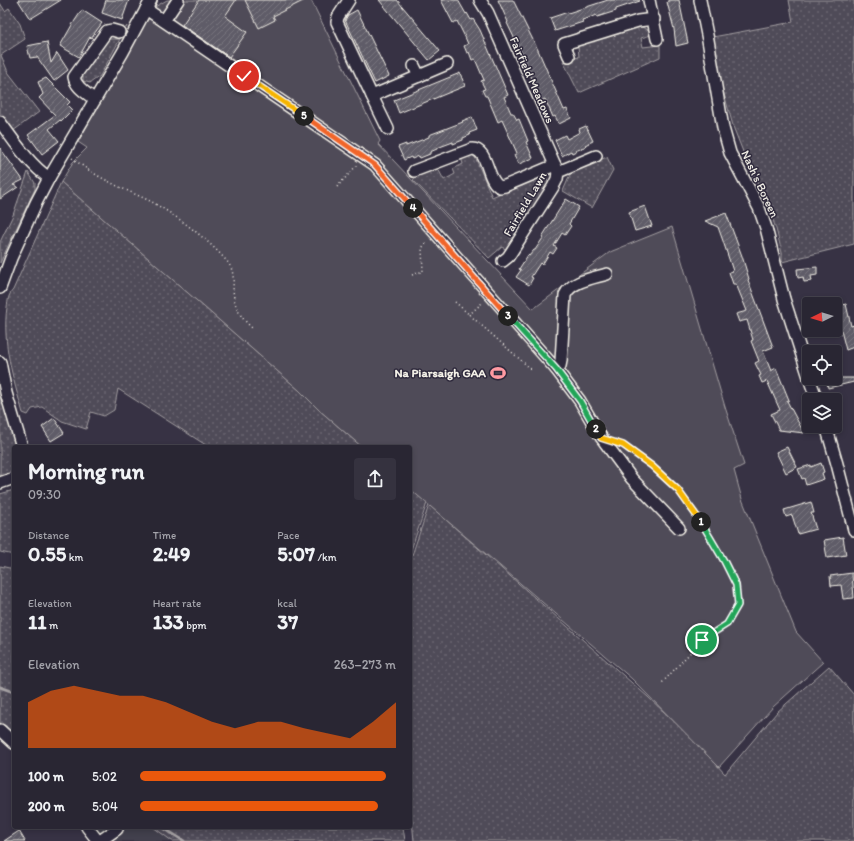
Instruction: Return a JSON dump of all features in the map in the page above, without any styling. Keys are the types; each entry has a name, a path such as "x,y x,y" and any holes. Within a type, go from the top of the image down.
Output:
{"street":[{"path":"349,0 338,17 338,22 388,129"},
{"name":"Fairfield Meadows","path":"480,0 488,13 556,168"},
{"path":"649,0 657,39"},
{"name":"Nash's Boreen","path":"700,0 723,128 730,153 759,208 784,299 802,355"},
{"path":"164,21 176,1"},
{"path":"0,288 10,258 49,178 96,100 149,5 164,21 375,165 556,369 580,401 601,438 632,479 679,528"},
{"path":"570,56 564,44 638,21 654,19"},
{"path":"96,100 78,86 74,77 107,31 112,30 120,32"},
{"path":"372,96 417,71 447,64"},
{"path":"0,122 27,159 49,178"},
{"name":"Fairfield Lawn","path":"414,172 446,164 472,149 476,149 482,153 494,183 500,187 596,156"},
{"name":"Fairfield Lawn","path":"502,261 508,257 553,187 557,179 556,168"},
{"path":"556,369 562,362 565,295 567,291 573,286 607,274"},
{"path":"0,362 6,393 21,445"},
{"path":"828,433 838,464 854,530"},
{"path":"0,483 12,479"},
{"path":"0,730 12,741"},
{"path":"89,829 99,841 118,829"}],"path":[{"path":"64,152 89,171 152,202 203,239 226,259 234,272 233,297 239,313 252,328"},
{"path":"337,187 365,158"},
{"path":"412,275 423,271 422,248 435,233"},
{"path":"469,315 490,296"},
{"path":"455,302 532,370"},
{"path":"601,438 623,445 641,457 678,490 711,538 736,585 738,605 727,624 702,640 662,684"}],"shaded area":[{"name":"Na Piarsaigh GAA","path":"167,0 311,0 380,141 378,144 533,309 610,252 672,227 725,407 744,465 734,470 742,499 796,632 823,662 773,707 719,767 632,679 412,491 412,445 360,445 61,182 73,162 87,148 78,142 153,8"},
{"path":"789,0 854,0 854,244 782,262 782,253 776,229 764,194 753,177 734,129 720,80 713,37 793,22"},
{"path":"0,3 5,11 9,8 20,24 25,39 1,55 8,72 39,112 13,131 0,114"},
{"path":"127,26 100,76 90,83 83,81 83,73 108,39 119,39"},
{"path":"639,26 649,30 651,35 641,38 643,47 660,45 660,57 579,93 563,61 579,57 578,45"},
{"path":"472,154 476,159 492,197 537,177 543,176 547,179 548,183 548,186 526,219 520,216 507,233 514,239 507,250 502,247 489,258 413,180 418,174 437,167 444,180 455,174 453,169 463,164 461,157"},
{"path":"607,157 613,170 592,208 563,191 570,175 574,173 572,171"},
{"path":"28,172 35,183 35,189 0,263 0,242 13,215"},
{"path":"61,182 360,445 206,445 118,389 114,410 104,416 91,412 86,429 62,421 42,407 32,409 28,415 23,413 12,374 7,347 6,320 8,300"},
{"path":"0,391 15,445 12,445 12,472 0,477"},
{"path":"12,491 12,555 0,552 0,494"},
{"path":"412,491 427,503 412,547"},
{"path":"429,505 648,697 694,740 725,774 777,712 829,666 854,695 854,841 414,841 412,820 412,555"},
{"path":"0,566 12,569 12,733 0,723"},
{"path":"97,829 156,829 172,841 105,841"},
{"path":"156,829 403,829 405,841 172,841"}],"building":[{"path":"18,0 61,0 30,19"},
{"path":"106,0 129,0 122,20 102,13"},
{"path":"199,0 236,0 225,16 247,32 229,57 182,25"},
{"path":"245,0 305,0 273,16 275,20 259,28"},
{"path":"379,0 397,0 440,51 429,60"},
{"path":"441,0 458,0 466,14 467,13 471,20 473,19 480,30 508,95 504,97 511,113 513,113 517,120 519,119 533,158 519,164 514,155 517,153 502,120 498,122 487,96 485,96 482,90 485,89 481,81 484,80 475,59 472,60 469,52 467,53 464,46 468,44 465,37 457,21 453,23"},
{"path":"498,0 513,0 538,50 564,110 567,109 571,118 559,124 555,116 553,117 545,99 541,101"},
{"path":"608,0 640,1 616,9 616,11 597,17 596,15 582,20 583,22 555,31 550,18"},
{"path":"668,0 679,0 688,43 676,46 674,29 667,2"},
{"path":"82,10 102,23 91,38 90,37 79,57 60,46"},
{"path":"357,10 389,76 375,83 345,20 348,15"},
{"path":"47,42 51,63 57,53 68,70 54,81 37,57 30,58 27,46"},
{"path":"460,73 465,86 399,113 394,100"},
{"path":"46,78 70,102 67,105 72,110 61,121 60,120 49,129 59,141 42,154 28,135 55,115 39,98 43,94 38,82"},
{"path":"472,117 477,130 469,133 470,135 463,138 463,140 437,148 430,152 430,154 420,158 419,156 412,159 411,157 404,160 398,147 406,144 406,146 429,137 429,135"},
{"path":"586,126 593,141 572,153 571,151 562,156 555,140 565,135 567,139 580,132 579,129"},
{"path":"0,148 23,180 13,185 18,187 0,199"},
{"path":"566,199 579,207 569,224 571,226 565,235 562,233 554,246 557,248 553,254 550,252 542,265 540,263 531,277 533,278 529,285 516,277 521,270 519,269 528,255 529,256 535,250"},
{"path":"645,206 652,226 635,231 629,212"},
{"path":"726,213 742,256 749,279 748,280 773,347 763,351 771,371 776,368 789,400 787,401 802,429 802,433 779,430 771,414 780,410 767,381 762,383 759,376 761,375 755,363 759,361 751,341 753,340 747,320 739,322 736,314 747,311 736,284 733,284 729,272 733,271 718,227 705,221"},
{"path":"817,267 817,275 811,276 812,281 804,282 803,277 798,278 797,269"},
{"path":"846,304 851,326 854,325 854,347 846,350 842,334 842,305"},
{"path":"842,378 854,378 854,382 842,385"},
{"path":"827,385 841,385 828,388"},
{"path":"54,418 64,433 51,441 42,427"},
{"path":"787,447 797,467 786,473 776,452"},
{"path":"821,463 824,472 822,473 824,479 806,485 804,478 802,479 798,469 811,465 811,467"},
{"path":"811,502 814,513 811,513 816,529 798,534 792,515 786,517 784,510"},
{"path":"843,537 846,555 827,558 824,540"},
{"path":"852,573 854,598 843,599 841,585 831,586 830,576"},
{"path":"19,831 25,841 4,841"}],"waterway":[{"path":"0,687 12,691"},
{"path":"165,829 184,841"}],"place":[{"name":"Na Piarsaigh GAA","path":"498,373"}],"route":[{"path":"244,76 375,165 556,369 580,401 601,438 623,445 641,457 678,490 711,538 736,585 738,605 727,624 702,640"}]}
